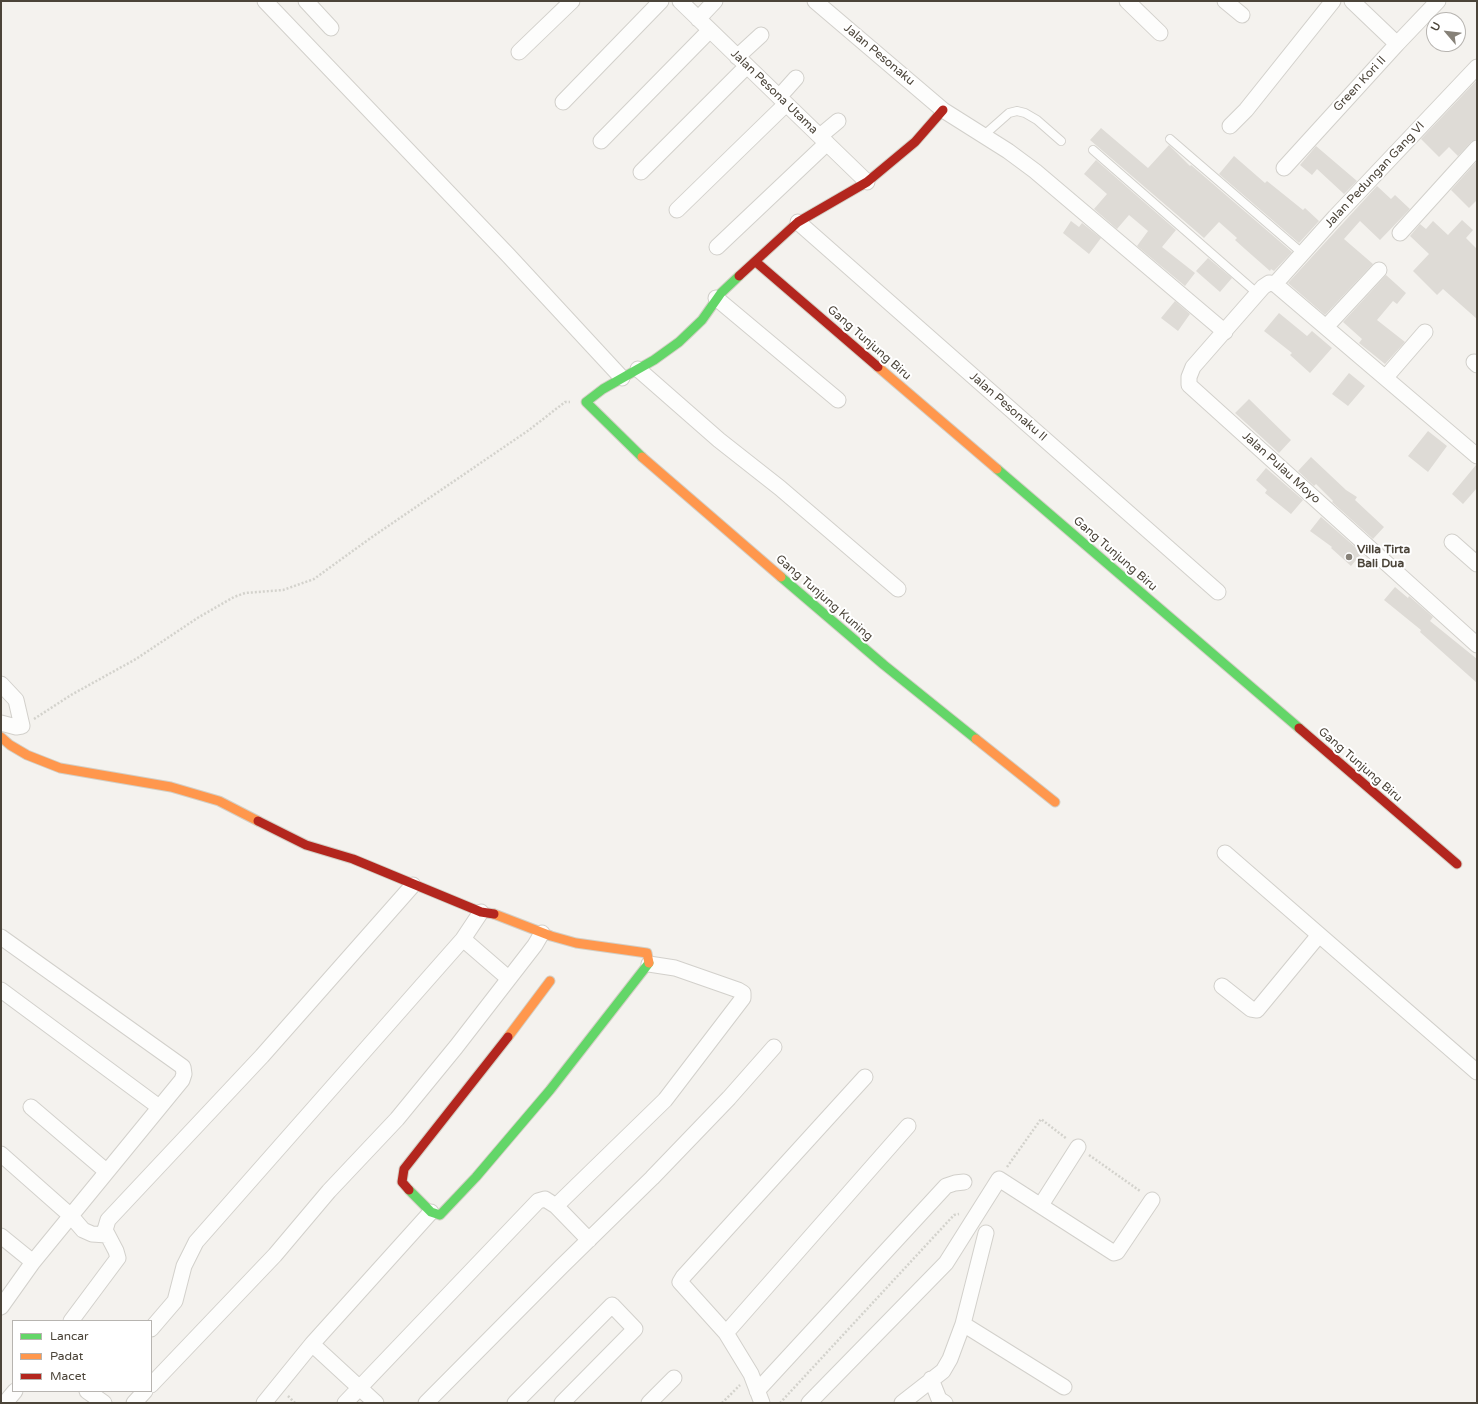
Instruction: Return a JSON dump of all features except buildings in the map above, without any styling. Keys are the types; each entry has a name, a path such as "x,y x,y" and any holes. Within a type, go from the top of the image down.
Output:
{"street":[{"path":"265,1 464,209 622,378"},
{"path":"306,1 331,28"},
{"path":"519,52 572,1"},
{"path":"563,102 661,1"},
{"name":"Jalan Pesona Utama","path":"680,1 867,182"},
{"path":"698,19 715,1"},
{"name":"Jalan Pesonaku","path":"815,1 943,110 1008,151 1035,171 1224,332"},
{"path":"1127,1 1160,33"},
{"path":"1225,1 1242,15"},
{"path":"1230,126 1246,110 1333,1"},
{"path":"1352,1 1397,44"},
{"name":"Green Kori II","path":"1284,168 1438,1"},
{"path":"601,141 710,30"},
{"path":"641,172 742,61 761,35"},
{"name":"Jalan Pedungan Gang VI","path":"1275,284 1302,253 1477,67"},
{"path":"677,210 783,100 796,78"},
{"path":"586,402 603,389 654,360 692,330 702,320 716,298 798,222 867,182 915,142 943,110"},
{"path":"717,246 823,139 838,121"},
{"path":"1400,233 1477,148"},
{"name":"Jalan Pesonaku II","path":"798,222 1218,592"},
{"name":"Gang Tunjung Biru","path":"756,262 1457,864"},
{"path":"1326,327 1379,270"},
{"name":"Jalan Pulau Moyo","path":"1275,284 1269,283 1258,294 1191,370 1188,381 1192,389 1477,645"},
{"path":"1275,284 1477,456"},
{"path":"716,298 838,400"},
{"path":"1386,377 1425,332"},
{"path":"638,369 719,440 780,488 898,590"},
{"name":"Gang Tunjung Kuning","path":"586,402 636,452 878,659 1055,802"},
{"path":"1452,542 1477,564"},
{"path":"1,684 16,700 22,726 16,727 1,723"},
{"path":"1,737 27,754 60,768 171,787 219,801 306,845 358,862 481,912 493,913 542,933 576,943 647,953 650,964 550,1090 476,1177 443,1212 440,1215 430,1212 402,1182 404,1169 474,1082 550,981"},
{"path":"1225,853 1477,1072"},
{"path":"72,1320 118,1258 105,1230 108,1220 262,1056 413,885"},
{"path":"152,1328 175,1301 184,1266 196,1242 463,939 481,912"},
{"path":"152,1384 274,1255 329,1191 397,1119 456,1047 535,945 542,933"},
{"path":"1222,986 1251,1010 1258,1010 1319,935"},
{"path":"1,937 183,1068 184,1074 182,1080 33,1262 1,1307"},
{"path":"463,939 508,978"},
{"path":"556,1206 665,1100 743,998 743,994 738,990 675,968 650,964"},
{"path":"1,990 159,1107"},
{"path":"426,1403 652,1178 729,1098 774,1047"},
{"path":"865,1077 680,1282 726,1333 750,1374 759,1397 946,1186 964,1182"},
{"path":"31,1107 106,1171"},
{"path":"726,1333 908,1126"},
{"path":"1041,1205 1078,1147"},
{"path":"1,1154 71,1216 83,1230 92,1234 107,1235"},
{"path":"809,1403 946,1263 999,1179 1114,1253 1152,1200"},
{"path":"345,1403 538,1201 545,1200 556,1206 589,1240"},
{"path":"264,1403 312,1344 430,1212"},
{"path":"902,1403 943,1371 947,1365 963,1324 986,1233"},
{"path":"1,1236 33,1262"},
{"path":"515,1403 612,1305 635,1329 562,1403"},
{"path":"963,1324 1064,1386"},
{"path":"312,1344 376,1403"},
{"path":"649,1403 674,1378"},
{"path":"931,1379 940,1402"},
{"path":"5,1403 14,1392"},
{"path":"134,1403 144,1392"}],"lane":[{"path":"984,136 1009,113 1017,111 1025,113 1036,120 1062,141"},
{"path":"1170,139 1302,253"},
{"path":"1093,150 1258,294"}],"path":[{"path":"22,726 71,695 136,659 234,596 245,593 283,590 314,579 391,524 529,430 565,402 586,402"},
{"path":"780,1403 954,1215 979,1209"},
{"path":"722,1403 750,1374"}],"traffic: fast":[{"path":"642,457 586,402 603,389 654,360 679,342 702,320 721,293 739,276"},
{"path":"997,469 1299,728"},
{"path":"781,577 884,665 976,739"},
{"path":"409,1190 431,1212 440,1215 476,1177 550,1090 649,963"}],"traffic: slow":[{"path":"878,367 997,469"},
{"path":"642,457 781,577"},
{"path":"1,737 10,745 27,755 60,768 171,787 219,801 258,821"},
{"path":"976,739 1055,802"},
{"path":"494,914 551,936 576,943 647,953 649,963"},
{"path":"508,1037 550,981"}],"traffic: jam":[{"path":"739,276 798,222 867,182 915,142 943,110"},
{"path":"756,262 878,367"},
{"path":"1299,728 1457,864"},
{"path":"258,821 306,845 353,859 481,912 494,914"},
{"path":"409,1190 402,1182 404,1169 508,1037"}],"place":[{"name":"Villa Tirta Bali Dua","path":"1349,557"}]}
